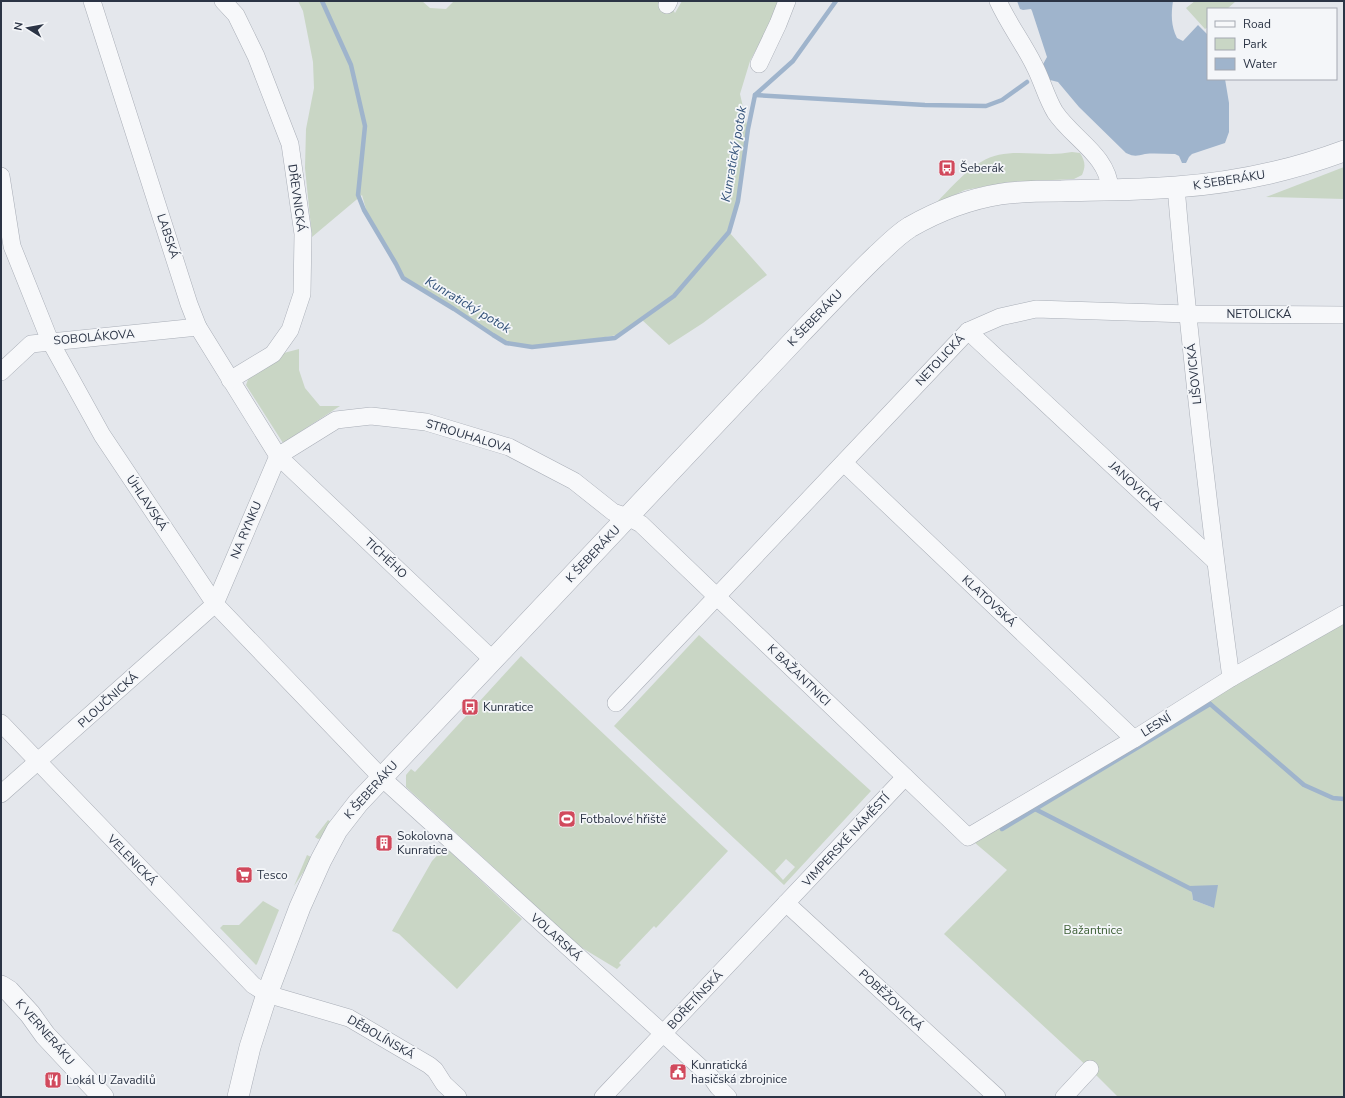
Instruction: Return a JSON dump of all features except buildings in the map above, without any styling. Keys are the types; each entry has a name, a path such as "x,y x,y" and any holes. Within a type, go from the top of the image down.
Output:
{"street":[{"name":"LABSKÁ","path":"92,1 198,327 278,456"},
{"name":"DŘEVNICKÁ","path":"223,1 236,15 256,56 290,144 303,234 302,294 290,330 273,354 230,380"},
{"path":"759,64 787,1"},
{"path":"998,1 1034,65 1050,104 1056,114 1102,164 1108,176 1110,190"},
{"name":"K ŠEBERÁKU","path":"238,1097 250,1047 267,994 300,907 321,860 337,830 358,803 628,517 865,267 898,236 936,213 979,199 1002,194 1035,191 1176,187 1230,181 1261,176 1344,151"},
{"name":"ÚHLAVSKÁ","path":"1,176 12,246 50,341 102,435 215,604 382,778"},
{"name":"LIŠOVICKÁ","path":"1176,187 1188,314 1215,561"},
{"name":"NETOLICKÁ","path":"716,596 968,331 1000,317 1036,309 1188,314 1344,315"},
{"name":"SOBOLÁKOVA","path":"1,372 31,344 198,327"},
{"name":"JANOVICKÁ","path":"968,331 1215,561"},
{"name":"STROUHALOVA","path":"278,456 336,420 371,416 426,422 509,447 574,481 614,512 628,517"},
{"name":"NA RYNKU","path":"215,604 278,456"},
{"name":"TICHÉHO","path":"278,456 493,660"},
{"name":"KLATOVSKÁ","path":"844,463 1134,739"},
{"name":"K BAŽANTNICI","path":"628,517 641,524 968,837"},
{"path":"1215,561 1231,678"},
{"path":"616,703 716,596"},
{"name":"PLOUČNICKÁ","path":"1,794 215,604"},
{"name":"LESNÍ","path":"968,837 1134,739 1231,678 1344,614"},
{"name":"VELENICKÁ","path":"1,723 248,980 267,994"},
{"name":"VIMPERSKÉ NÁMĚSTÍ","path":"786,903 905,777"},
{"name":"VOLARSKÁ","path":"382,778 711,1077 728,1097"},
{"name":"BOŘETÍNSKÁ","path":"603,1097 786,903"},
{"name":"POBĚŽOVICKÁ","path":"786,903 997,1097"},
{"name":"K VERNERÁKU","path":"1,986 9,991 25,1008 45,1035 103,1097"},
{"name":"DĚBOLÍNSKÁ","path":"267,994 353,1020 429,1065 444,1084 458,1097"},
{"path":"1064,1097 1090,1069"}],"green space":[{"path":"298,1 422,1 430,8 446,9 454,1 668,1 675,13 682,1 782,1 750,61 740,94 748,129 738,201 729,232 767,275 703,323 669,345 641,319 618,335 532,347 507,342 403,278 367,213 362,195 312,237 305,168 306,129 314,88 313,62 303,11"},
{"path":"1195,1 1236,1 1228,8 1207,8 1207,28 1205,29 1186,8"},
{"path":"1072,152 1080,153 1084,164 1082,175 1074,179 1009,182 965,190 935,204 969,171 989,158 997,155 1015,153 1053,154"},
{"path":"1344,167 1344,199 1266,197"},
{"path":"299,349 299,370 305,388 320,406 340,406 283,443 246,385 250,374 280,354"},
{"name":"Bažantnice","path":"1344,620 1344,1097 1118,1097 1090,1069 944,934 1007,870 968,837","holes":["1188,886 1214,908 1193,900 1192,893"]},
{"path":"699,635 871,791 784,885 614,726","holes":["786,859 795,867 783,880 775,871"]},
{"name":"Fotbalové hřiště","path":"521,656 728,851 656,928 654,926 619,963 621,965 617,969 579,946 406,787 406,775 411,769 415,772"},
{"path":"328,820 332,823 323,838 318,839 315,837"},
{"path":"445,847 522,919 457,989 399,934 392,931 432,861"},
{"path":"307,855 313,858 294,886"},
{"path":"263,901 279,910 256,965 220,928 223,925 239,925"}],"water":[{"path":"1017,1 1173,1 1172,20 1177,38 1183,41 1198,25 1207,34 1207,80 1225,80 1229,103 1229,132 1225,143 1192,154 1186,163 1182,163 1179,156 1175,154 1148,154 1136,156 1126,153 1079,107 1058,82 1050,80 1042,66 1047,57 1032,11 1031,9 1020,9"},
{"path":"1218,885 1214,908 1193,900 1192,893 1188,886"}],"waterway":[{"name":"Kunratický potok","path":"322,1 351,65 365,126 358,195 364,210 403,278 506,343 532,347 615,338 674,296 729,232 738,201 748,129 755,95 793,61 836,1"},
{"path":"755,95 925,105 986,106 1002,100 1027,82"},
{"path":"1209,703 1304,785 1333,798 1344,799"},
{"path":"1002,829 1210,704"},
{"path":"1035,809 1191,889"}],"place":[{"name":"Šeberák","path":"947,168"},
{"name":"Kunratice","path":"470,707"},
{"name":"Fotbalové hřiště","path":"567,819"},
{"name":"Sokolovna Kunratice","path":"384,843"},
{"name":"Tesco","path":"244,875"},
{"name":"Kunratická hasičská zbrojnice","path":"678,1072"},
{"name":"Lokál U Zavadilů","path":"53,1080"}]}
